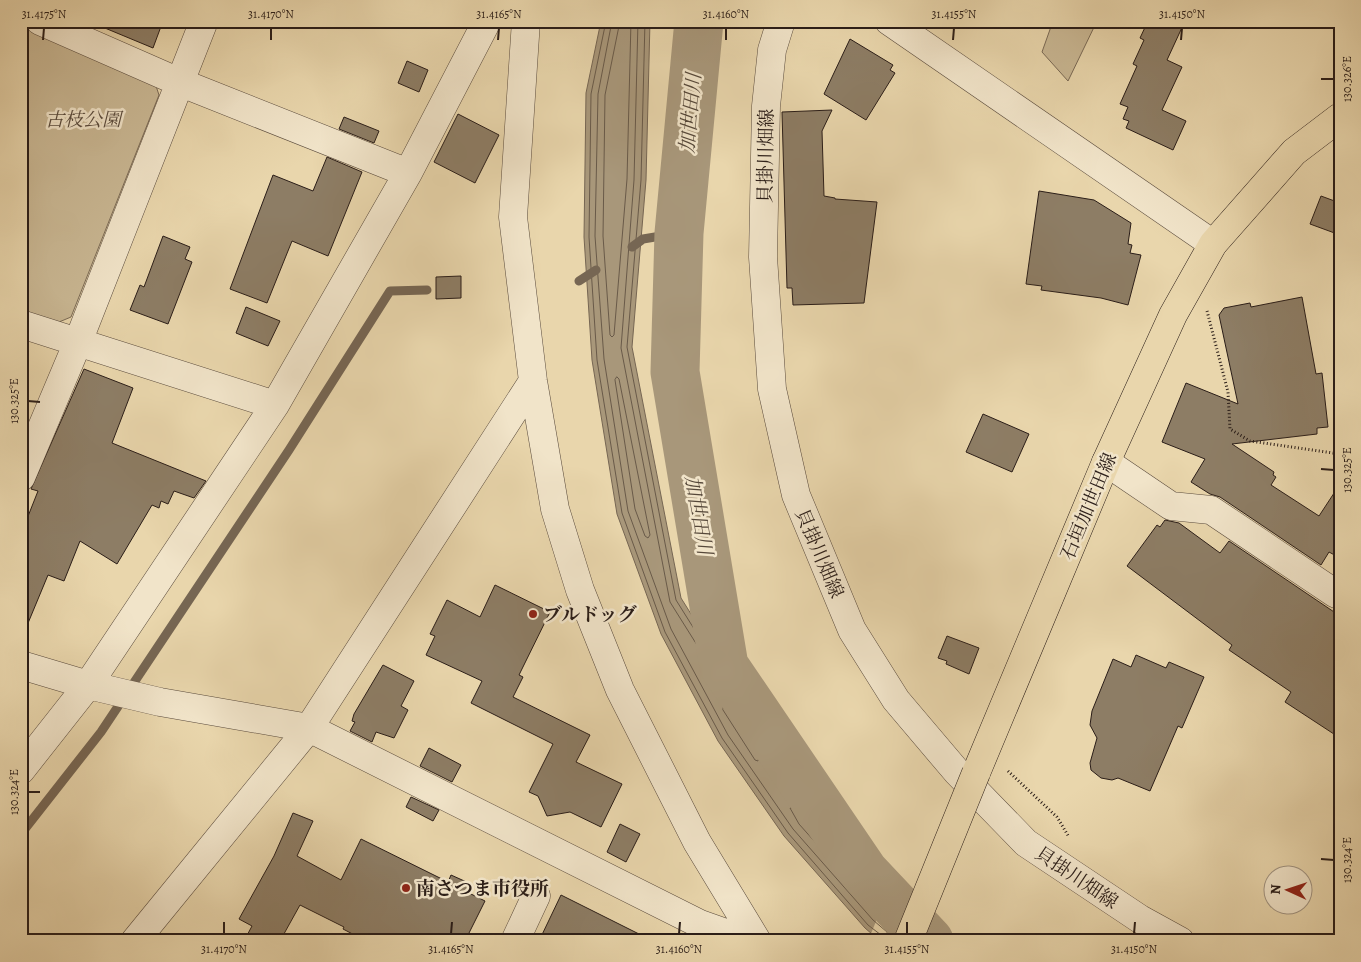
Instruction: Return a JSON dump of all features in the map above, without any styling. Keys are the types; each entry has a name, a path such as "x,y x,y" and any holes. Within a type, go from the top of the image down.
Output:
{"main road":[{"name":"石垣加世田線","path":"908,941 1106,462 1173,315 1213,244 1294,152 1340,117"}],"street":[{"path":"40,21 179,82 408,173"},
{"path":"21,477 78,342 204,21"},
{"path":"21,770 95,687 275,405 408,173 487,21"},
{"path":"526,21 513,216 533,381 555,509 580,590 620,690 698,842 757,941"},
{"name":"貝掛川畑線","path":"781,21 772,50 765,116 763,257 772,389 796,495 852,630 896,700 957,772 1026,843 1140,919 1180,941"},
{"path":"889,21 1213,244"},
{"path":"21,324 275,405"},
{"path":"135,941 309,728 533,381"},
{"path":"1106,462 1171,506 1211,510 1336,594 1340,590"},
{"path":"21,665 144,699 309,728 700,924 748,941"},
{"path":"515,941 536,896"}],"path":[{"path":"1206,311 1228,392 1230,429 1250,441 1340,454"},
{"path":"1007,770 1057,817 1070,839"}],"green space":[{"path":"1053,21 1097,21 1068,81 1042,52"},
{"name":"古枝公園","path":"21,26 154,80 159,95 71,317 59,322 21,310"}],"water":[{"path":"601,21 650,21 646,180 632,347 681,598 797,783 876,875 951,941 880,941 865,928 784,836 718,741 661,634 617,514 592,360 584,237 586,93"}],"pier":[{"path":"891,885 946,933 943,941 876,941 870,936"}],"building":[{"path":"88,21 163,21 153,48"},
{"path":"1148,21 1185,21 1167,60 1182,67 1162,110 1186,121 1173,150 1126,128 1129,121 1123,119 1128,107 1120,104 1137,66 1133,64 1144,40 1140,38"},
{"path":"850,39 893,65 890,70 895,73 866,120 824,94"},
{"path":"407,61 428,70 419,92 398,83"},
{"path":"832,110 822,131 824,196 835,199 877,202 864,303 793,305 792,288 787,288 782,112"},
{"path":"458,114 499,135 475,183 434,162"},
{"path":"344,117 379,131 374,143 339,129"},
{"path":"327,157 362,172 328,256 292,241 267,303 230,289 273,175 313,191"},
{"path":"1039,191 1094,200 1131,223 1128,244 1132,245 1130,253 1141,255 1128,305 1101,298 1041,290 1042,286 1026,284"},
{"path":"1321,196 1340,203 1340,235 1310,224"},
{"path":"163,236 190,247 185,259 192,262 168,324 130,310 140,285 144,287"},
{"path":"461,276 461,298 436,299 436,277"},
{"path":"1302,297 1316,374 1322,373 1328,427 1317,428 1317,434 1232,444 1274,472 1273,475 1276,477 1271,485 1319,516 1340,484 1340,558 1329,552 1321,565 1220,497 1210,494 1191,482 1205,459 1162,442 1186,383 1238,404 1219,315 1224,308 1250,303 1251,307"},
{"path":"246,307 280,321 268,346 236,333"},
{"path":"84,369 133,388 112,443 206,481 194,498 174,491 168,504 161,501 159,508 152,505 117,564 80,541 64,581 48,575 21,640 21,534 38,491 31,489"},
{"path":"983,414 1029,434 1012,472 966,452"},
{"path":"1165,520 1179,523 1220,553 1229,541 1340,616 1340,738 1285,702 1291,692 1229,650 1232,645 1127,566 1157,525 1160,527"},
{"path":"495,585 550,612 519,675 523,677 513,697 590,735 576,762 622,784 601,827 570,812 547,816 538,796 529,792 553,744 471,703 482,681 426,655 435,636 430,634 447,600 480,617"},
{"path":"947,636 979,648 969,674 946,664 947,661 938,658"},
{"path":"1136,655 1166,668 1169,662 1204,677 1182,728 1178,726 1150,791 1118,778 1112,780 1101,778 1091,770 1090,763 1097,738 1090,725 1092,711 1113,659 1131,667"},
{"path":"383,665 414,681 401,706 408,710 394,738 376,732 372,742 350,731 355,722 352,721 354,714"},
{"path":"429,748 461,765 452,782 420,766"},
{"path":"411,797 439,810 433,821 406,807"},
{"name":"南さつま市役所","path":"293,813 313,821 297,856 341,880 361,839 448,882 451,875 471,884 467,892 485,901 465,941 366,941 343,929 344,927 300,905 280,941 244,941 252,926 239,919 274,856"},
{"path":"620,824 640,834 626,862 607,852"},
{"path":"561,895 653,941 539,941"}],"waterway":[{"name":"加世田川","path":"699,21 679,233 675,372 724,666 864,872 929,941"},
{"path":"632,247 643,239 679,233"},
{"path":"579,281 596,270"},
{"path":"21,834 101,732 289,450 390,291 427,290"}],"place":[{"name":"ブルドッグ","path":"533,614"},
{"name":"南さつま市役所","path":"406,888"}]}
